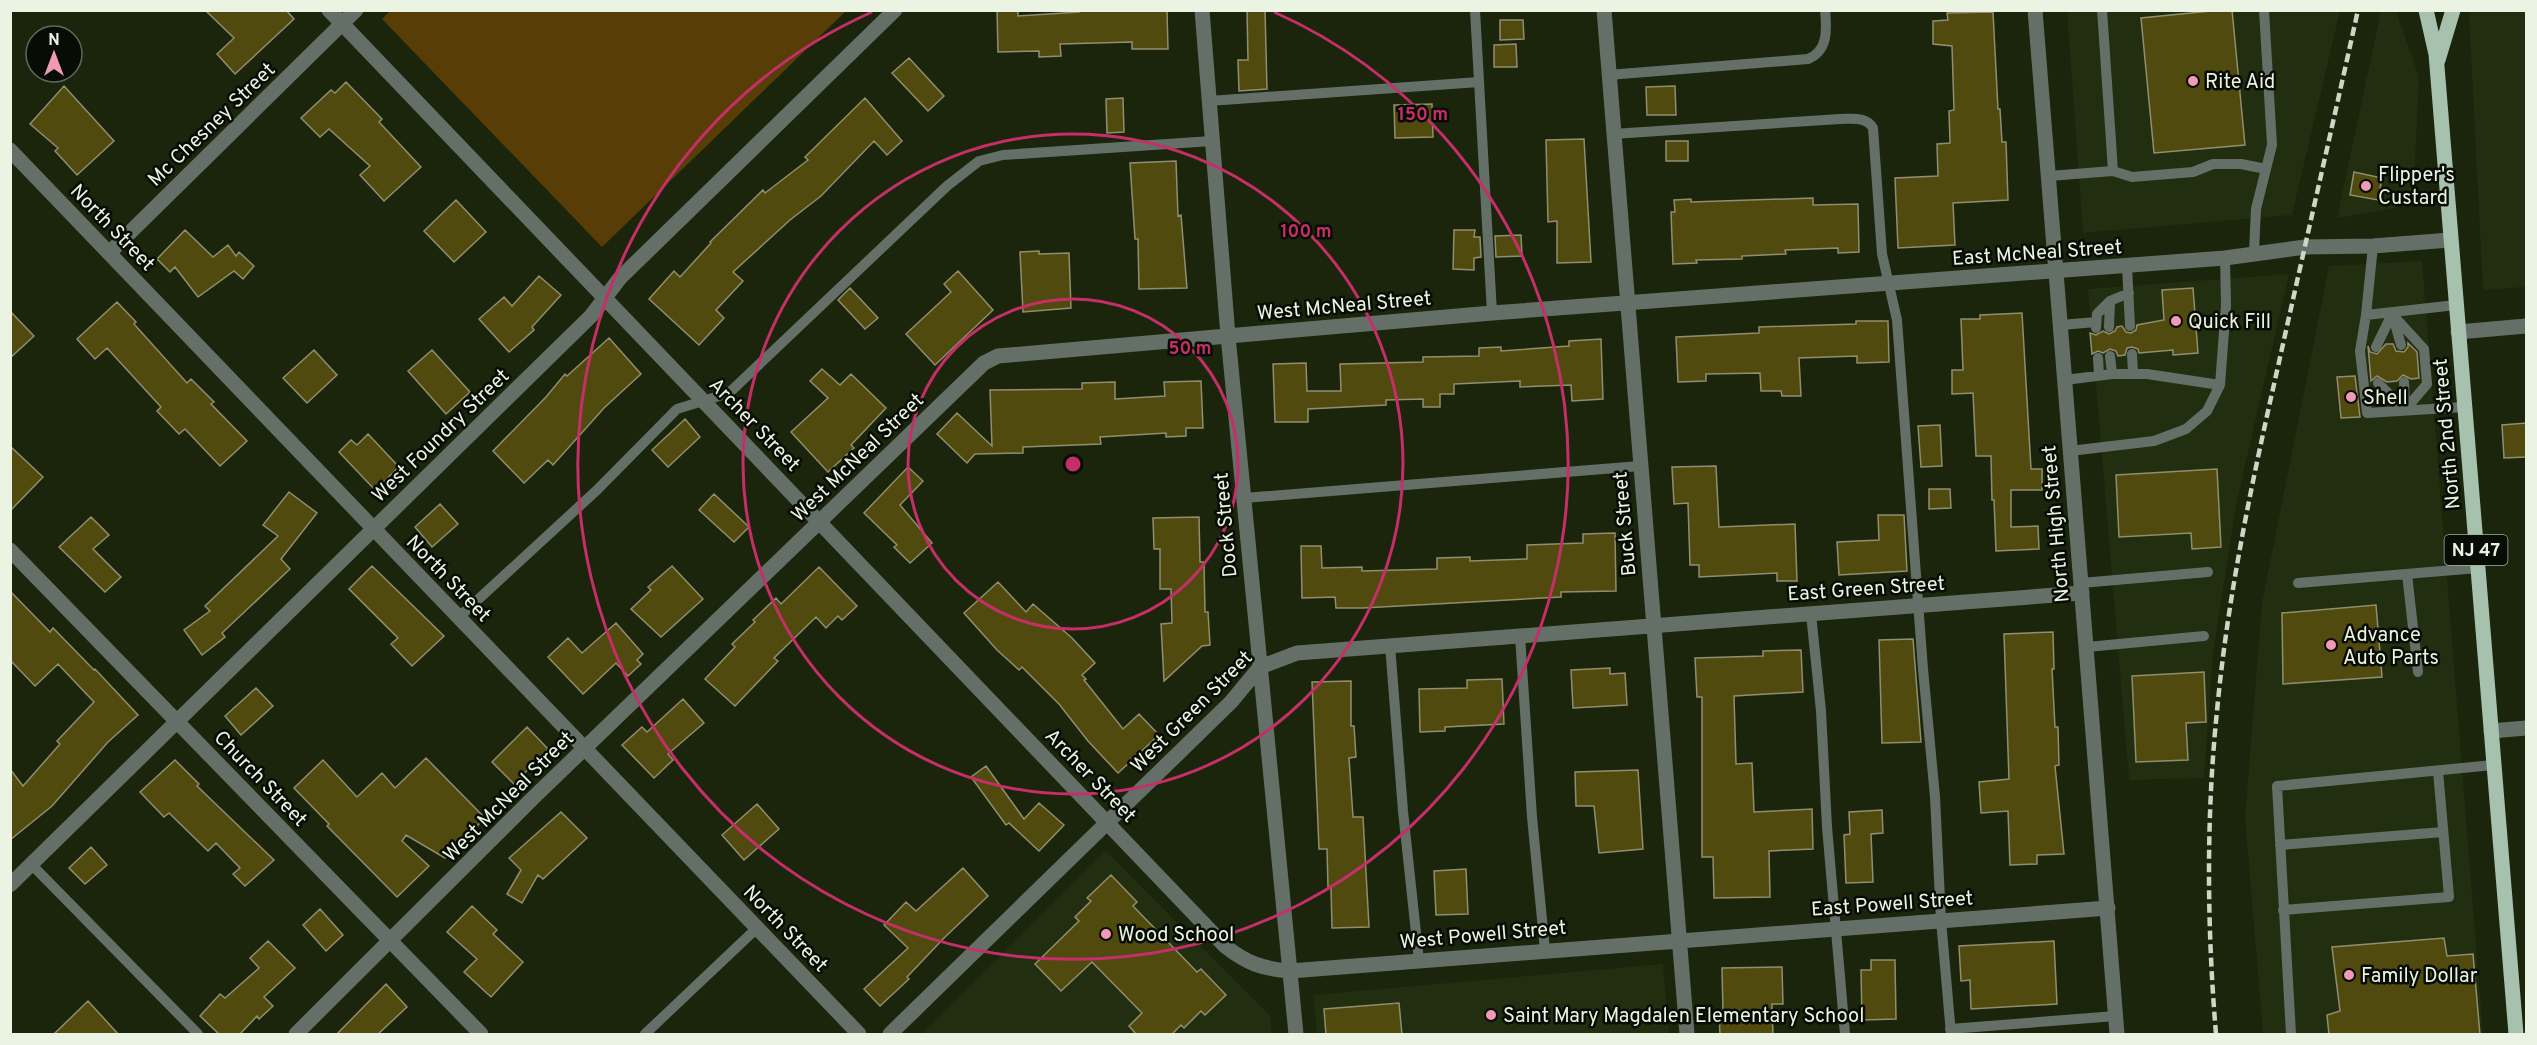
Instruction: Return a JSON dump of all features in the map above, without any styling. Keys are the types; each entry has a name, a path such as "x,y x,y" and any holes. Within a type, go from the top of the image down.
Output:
{"main road":[{"name":"North 2nd Street","path":"2426,10 2437,66 2516,1035"},
{"path":"2437,66 2453,10"}],"street":[{"name":"Archer Street","path":"329,10 1233,952 1252,965 1290,971"},
{"name":"Mc Chesney Street","path":"109,253 356,10"},
{"name":"West Foundry Street","path":"10,885 591,316 620,278 896,10"},
{"name":"Dock Street","path":"1202,10 1228,336 1296,1035"},
{"name":"Buck Street","path":"1604,10 1687,1035"},
{"name":"North High Street","path":"2036,10 2117,1035"},
{"name":"North Street","path":"10,150 859,1035"},
{"name":"East McNeal Street","path":"1627,303 2225,258 2254,252 2305,247 2373,246 2450,240"},
{"name":"West McNeal Street","path":"296,1035 584,748 984,363 998,356 1627,303"},
{"path":"2458,332 2526,326"},
{"name":"Church Street","path":"10,550 481,1035"},
{"name":"East Green Street","path":"1653,625 1919,606 2082,588"},
{"name":"West Green Street","path":"890,1035 1231,702 1260,667 1297,653 1653,625"},
{"path":"2491,731 2526,728"},
{"name":"East Powell Street","path":"1679,940 2108,908"},
{"name":"West Powell Street","path":"1290,971 1679,940"}],"lane":[{"path":"1475,10 1492,313"},
{"path":"1608,75 1808,59 1818,55 1823,49 1825,10"},
{"path":"2102,10 2113,171"},
{"path":"2254,252 2256,209 2272,145 2264,10"},
{"path":"1209,101 1479,82"},
{"path":"1613,134 1840,119 1862,119 1870,122 1873,128 1882,254 1897,320 1935,797 1941,920 1951,1032 2116,1016"},
{"path":"458,618 597,490 677,409 729,393 947,186 978,161 1003,154 1212,141"},
{"path":"2049,176 2113,171 2132,177 2193,172 2213,164 2241,164 2266,169"},
{"path":"2373,246 2360,351 2367,413 2464,407"},
{"path":"2070,451 2154,441 2186,429 2207,411 2220,385 2226,305 2225,258"},
{"path":"2127,266 2130,326"},
{"path":"2061,325 2096,325 2097,314 2110,301 2129,293"},
{"path":"2109,327 2110,301"},
{"path":"2366,315 2392,314 2456,305"},
{"path":"2392,314 2401,345"},
{"path":"2376,347 2392,314"},
{"path":"2392,314 2424,349 2427,384 2405,410"},
{"path":"2132,354 2133,373"},
{"path":"2110,356 2112,374"},
{"path":"2098,358 2099,375"},
{"path":"2065,380 2133,373 2220,385"},
{"path":"2404,382 2405,410"},
{"path":"2378,383 2405,410"},
{"path":"1244,498 1640,466"},
{"path":"2298,583 2478,568"},
{"path":"2082,588 2208,572"},
{"path":"2407,574 2418,672"},
{"path":"1811,614 1821,711 1827,826 1845,1035"},
{"path":"1520,636 1532,817 1545,950"},
{"path":"2087,647 2204,636"},
{"path":"1390,645 1403,811 1419,961"},
{"path":"2291,1035 2277,786 2493,765"},
{"path":"2283,910 2449,897 2438,771"},
{"path":"2280,845 2443,832"},
{"path":"32,865 198,1035"},
{"path":"645,1035 757,928"}],"shaded area":[{"path":"391,10 846,11 602,247 382,19"},
{"path":"2067,11 2340,11 2292,215 2083,233"},
{"path":"2381,11 2396,11 2419,77 2413,205 2337,218"},
{"path":"2472,11 2526,11 2526,287 2483,290 2469,14"},
{"path":"2422,261 2483,1034 2263,1034 2245,818 2262,603 2329,266"},
{"path":"2289,274 2236,505 2213,654 2204,778 2129,780 2088,289"},
{"name":"Wood School","path":"1106,851 1270,1016 1272,1034 923,1034"},
{"name":"Saint Mary Magdalen Elementary School","path":"1663,964 1669,1034 1317,1034 1313,995"}],"building":[{"path":"205,10 286,10 294,19 235,74 217,54 234,38"},
{"path":"997,10 1018,10 1018,16 1079,12 1079,10 1167,10 1168,49 1132,49 1132,42 1060,44 1061,56 1039,57 1039,51 998,52"},
{"path":"1247,10 1265,10 1267,89 1239,91 1238,60 1248,60"},
{"name":"Rite Aid","path":"2232,10 2245,145 2154,153 2141,18"},
{"path":"1993,12 1998,109 2000,109 2002,142 2006,142 2008,200 1953,203 1955,245 1898,248 1895,178 1938,176 1937,144 1950,143 1949,111 1954,110 1952,46 1933,44 1933,21 1948,20 1947,13"},
{"path":"1500,20 1523,20 1524,39 1500,40"},
{"path":"1516,44 1517,67 1494,67 1494,45"},
{"path":"909,58 944,96 928,111 892,73"},
{"path":"346,82 382,119 379,122 421,167 384,201 360,175 370,166 329,129 320,137 301,118 331,90 335,93"},
{"path":"64,86 114,141 77,175 55,151 58,148 30,124"},
{"path":"1675,86 1676,115 1647,115 1646,87"},
{"path":"865,98 902,141 887,155 874,141 821,196 790,220 733,272 743,281 716,310 724,318 699,345 649,299 674,271 680,277 710,242 763,190 765,193 808,160 805,157"},
{"path":"1123,98 1124,132 1107,133 1106,99"},
{"path":"1432,104 1433,137 1395,138 1394,105"},
{"path":"1584,139 1591,262 1557,263 1557,221 1548,222 1546,140"},
{"path":"1666,141 1688,141 1688,161 1666,161"},
{"path":"1176,161 1178,216 1181,215 1187,288 1139,289 1138,239 1135,239 1130,163"},
{"name":"Flipper's Custard","path":"2354,172 2382,178 2378,200 2350,195"},
{"path":"1813,198 1813,205 1858,204 1859,252 1838,253 1838,248 1785,250 1786,254 1742,256 1742,259 1696,260 1697,263 1673,264 1671,212 1675,212 1674,200 1691,199 1691,202"},
{"path":"456,200 486,232 454,262 424,231"},
{"path":"185,230 213,257 228,245 236,256 239,252 254,266 243,279 234,271 198,297 175,267 170,272 157,259"},
{"path":"1454,230 1475,230 1474,237 1480,237 1481,257 1474,258 1474,270 1453,269"},
{"path":"1521,235 1522,256 1496,257 1495,236"},
{"path":"1039,251 1039,254 1069,253 1071,308 1023,312 1020,252"},
{"path":"958,271 993,310 935,365 906,334 951,292 944,284"},
{"path":"539,276 561,295 532,327 534,330 509,352 479,319 504,297 512,306"},
{"path":"850,288 878,318 865,329 838,300"},
{"name":"Quick Fill","path":"2193,288 2198,353 2173,355 2173,350 2139,353 2138,349 2132,347 2127,348 2125,355 2118,356 2116,351 2110,349 2103,353 2098,351 2092,354 2090,333 2096,335 2103,331 2109,334 2122,326 2126,332 2131,333 2136,330 2137,325 2164,320 2162,290"},
{"path":"117,302 187,383 191,379 214,402 211,404 247,441 220,466 185,429 179,434 157,411 161,407 107,348 95,359 77,339"},
{"path":"10,311 34,336 10,358"},
{"path":"2022,313 2031,469 2042,469 2042,490 2011,490 2011,527 2038,526 2039,549 1996,551 1991,456 1976,456 1973,393 1952,394 1952,370 1963,370 1961,319 1980,319 1980,315"},
{"path":"1856,321 1888,321 1889,362 1857,363 1857,356 1799,358 1801,396 1782,396 1781,391 1761,391 1760,373 1706,374 1706,381 1678,382 1676,337 1759,333 1759,327 1856,324"},
{"path":"609,338 641,374 604,408 553,465 548,460 524,483 493,451 546,397 565,374 567,376"},
{"path":"1601,339 1603,399 1572,401 1571,385 1520,387 1520,381 1454,384 1454,394 1440,394 1440,407 1423,407 1423,399 1386,400 1386,405 1308,409 1308,422 1275,422 1273,364 1306,363 1307,391 1341,391 1340,364 1423,362 1423,357 1479,356 1479,348 1501,347 1501,351 1569,346 1569,341"},
{"path":"2408,343 2417,352 2419,378 2411,379 2403,375 2397,381 2387,382 2377,376 2371,381 2368,346 2370,352 2377,354 2386,344 2393,344 2396,351 2404,352"},
{"path":"314,350 337,375 307,403 283,378"},
{"path":"432,350 470,392 446,414 408,371"},
{"path":"822,369 840,385 851,374 886,408 851,445 854,448 828,472 791,432 828,398 810,381"},
{"name":"Shell","path":"2355,376 2360,417 2341,418 2337,377"},
{"path":"1201,381 1203,428 1186,428 1186,436 1166,437 1166,433 1100,437 1101,444 1023,447 1023,453 975,454 967,463 937,434 957,413 992,446 990,390 1082,389 1082,383 1115,382 1115,399 1165,396 1164,382"},
{"path":"685,419 700,437 668,467 652,450"},
{"path":"2526,423 2526,457 2504,458 2502,425"},
{"path":"1940,425 1942,466 1921,467 1918,426"},
{"path":"368,434 399,467 375,490 339,452 351,440 357,445"},
{"path":"10,446 43,477 10,511"},
{"path":"1716,466 1719,527 1795,524 1797,581 1777,581 1777,573 1699,577 1699,565 1690,565 1688,503 1674,504 1672,467"},
{"path":"908,467 923,481 900,505 932,543 910,563 894,547 897,545 864,513"},
{"path":"2217,469 2221,547 2192,549 2191,533 2119,537 2116,475"},
{"path":"1929,489 1950,489 1951,508 1929,509"},
{"path":"289,492 317,513 281,559 290,569 222,633 225,637 202,655 184,630 210,611 205,606 278,536 263,525"},
{"path":"714,494 749,527 734,542 699,510"},
{"path":"440,504 458,524 432,547 415,527"},
{"path":"1878,515 1904,515 1907,571 1839,575 1837,542 1879,540"},
{"path":"91,517 109,535 93,549 121,577 105,592 59,547"},
{"path":"1199,517 1200,562 1204,562 1205,612 1208,612 1210,645 1202,646 1164,681 1161,624 1172,623 1171,589 1160,589 1160,549 1154,549 1153,518"},
{"path":"1615,533 1616,591 1561,592 1561,597 1363,608 1336,608 1335,597 1302,598 1301,546 1321,546 1322,568 1362,567 1362,571 1437,569 1437,558 1470,557 1470,561 1527,559 1527,545 1583,543 1583,534"},
{"path":"372,566 444,636 412,666 391,644 398,638 349,589"},
{"path":"672,566 703,599 661,637 631,609 651,590 648,587"},
{"path":"819,567 857,606 842,620 838,616 826,628 816,617 774,658 778,661 735,706 705,679 735,647 732,644 755,622 753,620 776,598 781,604"},
{"path":"998,582 1026,612 1033,604 1072,638 1095,663 1082,675 1086,679 1084,680 1123,729 1139,714 1159,735 1118,773 1088,741 1059,704 1022,667 1019,670 997,650 964,613"},
{"path":"10,591 50,632 53,628 138,715 108,742 52,806 10,840 10,769 23,786 60,744 57,741 94,702 58,664 35,686 10,660"},
{"name":"Advance Auto Parts","path":"2376,605 2382,677 2283,684 2282,613"},
{"path":"616,623 643,654 637,660 641,664 628,676 616,663 583,694 548,657 568,638 582,653"},
{"path":"2053,632 2054,669 2052,669 2059,765 2055,766 2064,854 2037,855 2037,864 2010,865 2008,811 1981,813 1979,782 2009,779 2004,634"},
{"path":"1913,639 1921,742 1882,743 1879,640"},
{"path":"1801,650 1803,692 1734,696 1736,764 1752,763 1754,812 1812,809 1813,849 1769,851 1770,897 1714,898 1713,857 1702,857 1702,697 1697,697 1695,658 1763,656 1763,651"},
{"path":"1610,668 1610,674 1625,673 1627,705 1573,708 1571,670"},
{"path":"2204,672 2206,722 2186,723 2188,760 2136,762 2132,676"},
{"path":"1502,679 1504,724 1445,727 1445,731 1420,732 1419,689 1467,688 1467,680"},
{"path":"1351,681 1351,726 1354,726 1356,757 1349,758 1353,817 1363,817 1369,927 1332,928 1327,849 1319,849 1312,682"},
{"path":"256,688 273,706 241,735 225,716"},
{"path":"683,699 704,723 668,754 673,760 654,778 622,745 642,727 647,732"},
{"path":"527,727 548,749 514,784 492,762"},
{"path":"426,758 485,818 445,858 406,835 402,841 429,866 397,897 327,826 329,824 294,788 323,760 357,797 382,773 395,788"},
{"path":"175,760 199,784 197,786 274,860 245,886 233,874 240,868 216,843 208,851 169,813 164,817 140,792"},
{"path":"986,766 1024,819 1039,803 1064,825 1039,851 1009,823 1006,825 971,777"},
{"path":"1638,770 1643,849 1599,853 1594,806 1576,806 1575,772"},
{"path":"757,804 779,829 744,860 722,835"},
{"path":"1882,810 1883,833 1871,834 1873,882 1846,883 1844,835 1850,834 1849,812"},
{"path":"561,812 587,838 543,879 538,875 522,903 507,894 521,870 509,858"},
{"path":"91,847 107,865 85,884 69,868"},
{"path":"963,868 988,896 944,938 907,977 909,979 880,1006 864,989 908,948 884,925 906,902 916,911"},
{"path":"1466,869 1468,914 1436,915 1434,871"},
{"path":"1111,875 1137,902 1133,906 1197,972 1201,969 1226,995 1205,1015 1201,1011 1184,1028 1181,1025 1171,1035 1137,1035 1129,1026 1142,1013 1092,962 1061,991 1035,964 1079,921 1075,917 1091,901 1087,898"},
{"path":"472,906 497,930 493,934 523,962 491,997 464,972 477,959 447,932"},
{"path":"320,909 343,935 326,951 303,925"},
{"path":"2444,938 2447,956 2473,954 2480,1035 2329,1035 2327,1015 2340,1011 2332,947"},
{"path":"268,941 295,968 264,997 273,1006 259,1019 257,1016 239,1035 220,1035 200,1016 220,994 225,998 259,968 250,958"},
{"path":"2054,941 2057,1004 1971,1009 1970,980 1961,981 1959,946"},
{"path":"1871,960 1895,960 1896,1019 1862,1020 1861,970 1871,970"},
{"path":"1782,967 1783,1004 1772,1004 1773,1035 1720,1035 1719,1013 1723,1013 1722,968"},
{"path":"386,984 407,1007 377,1035 336,1035"},
{"path":"88,1001 119,1035 53,1035"},
{"path":"1399,1003 1402,1035 1326,1035 1324,1009"}],"railway":[{"path":"2216,1034 2209,913 2209,832 2213,751 2228,623 2242,535 2260,448 2358,10"}],"place":[{"name":"Rite Aid","path":"2193,81"},
{"name":"Flipper's Custard","path":"2366,186"},
{"name":"Quick Fill","path":"2176,321"},
{"name":"Shell","path":"2351,397"},
{"name":"Advance Auto Parts","path":"2331,645"},
{"name":"Wood School","path":"1106,934"},
{"name":"Family Dollar","path":"2349,975"},
{"name":"Saint Mary Magdalen Elementary School","path":"1491,1015"}]}
